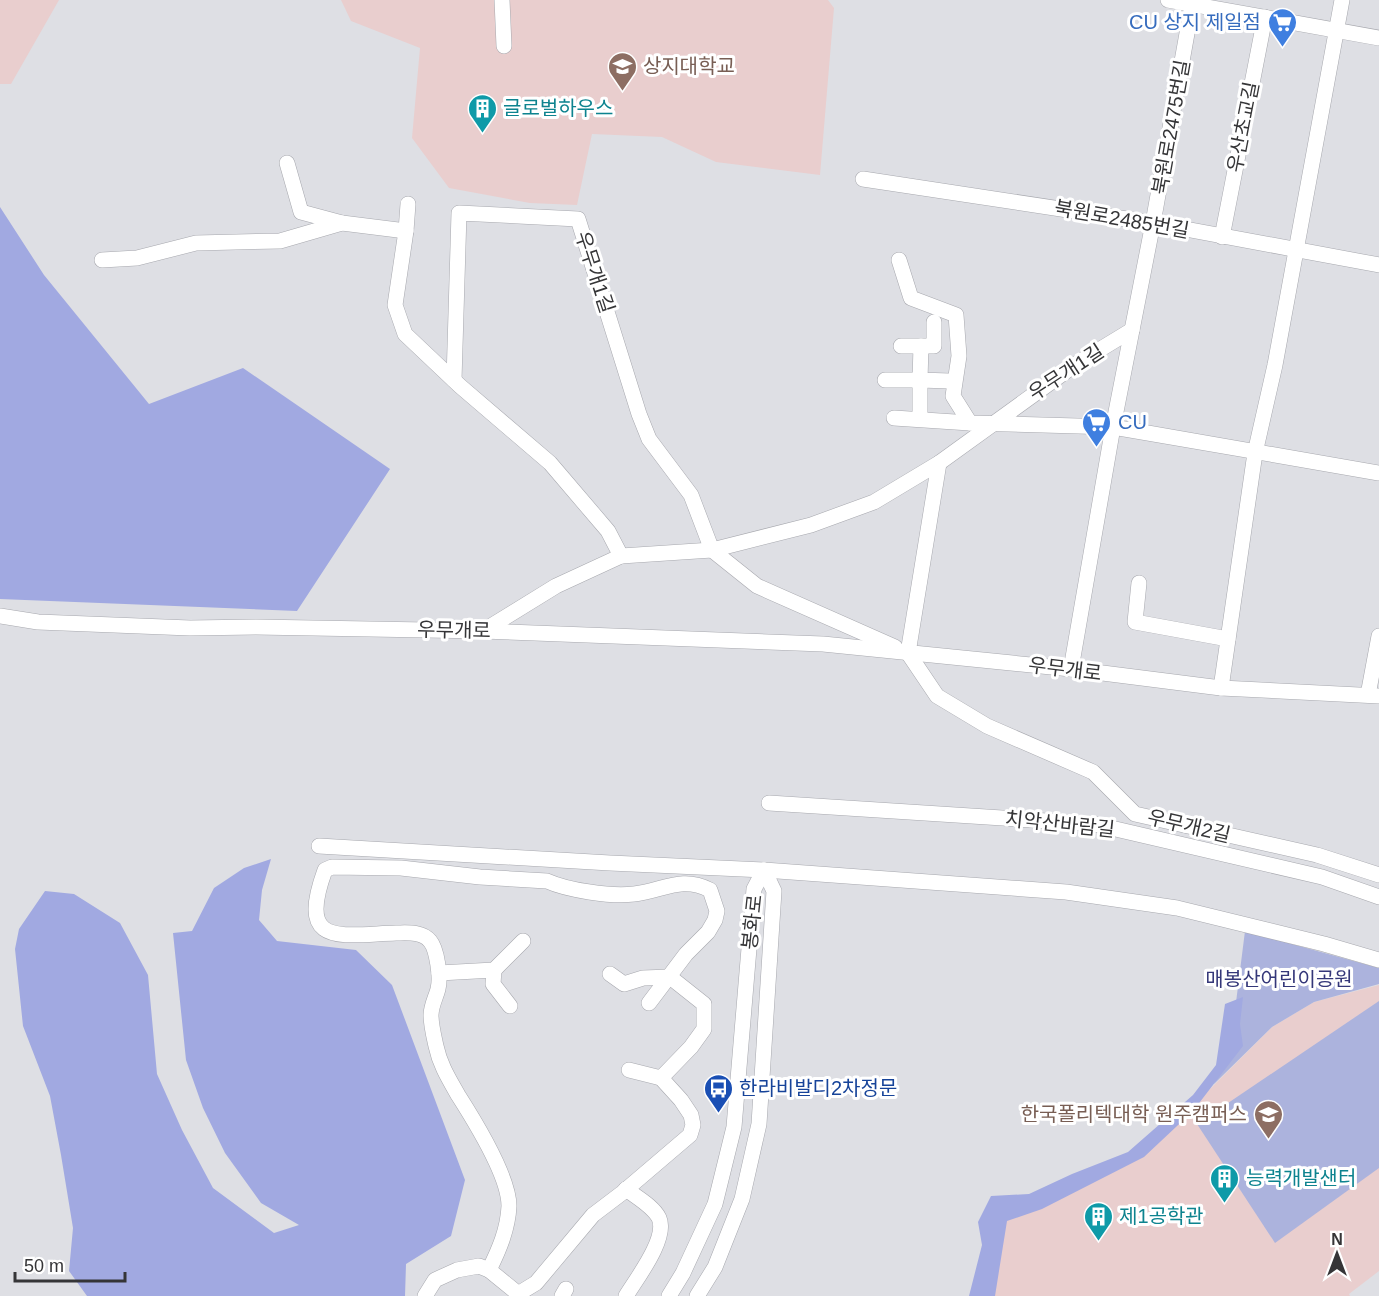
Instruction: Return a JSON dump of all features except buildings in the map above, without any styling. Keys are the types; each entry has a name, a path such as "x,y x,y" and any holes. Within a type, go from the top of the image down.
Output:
{"street":[{"path":"502,0 504,46"},
{"path":"1168,0 1193,2 1379,38"},
{"path":"1221,688 1256,453 1275,365 1342,0"},
{"name":"북원로2475번길","path":"1071,669 1113,427 1193,2"},
{"name":"우산초교길","path":"1222,237 1264,17"},
{"path":"287,163 301,212 342,223 406,231"},
{"name":"북원로2485번길","path":"863,179 1153,224 1379,266"},
{"path":"408,204 395,304 405,334 550,463 608,531 621,556"},
{"name":"우무개1길","path":"454,380 459,213 578,219 649,440 692,495 712,550 811,525 874,502 939,463 1076,364 1132,330"},
{"path":"102,261 137,258 196,243 280,241 342,223"},
{"path":"899,261 911,298 956,315 959,356 953,396 970,423"},
{"path":"901,346 934,346 934,322"},
{"path":"920,418 921,346"},
{"path":"885,380 949,381"},
{"path":"894,418 970,423 1113,427 1379,473"},
{"path":"483,630 556,586 621,556 712,550 757,586 908,653 939,463"},
{"path":"1139,583 1135,622 1228,639"},
{"name":"우무개로","path":"0,616 38,622 190,628 483,630 822,644 1071,669 1221,688 1373,696 1379,636"},
{"name":"우무개2길","path":"908,653 937,696 987,726 1093,772 1135,814 1317,855 1379,875"},
{"name":"치악산바람길","path":"769,803 1094,825 1322,877 1379,897"},
{"path":"319,846 764,870 1066,892 1177,908 1379,960"},
{"path":"489,1270 500,1250 509,1205 505,1186 492,1154 447,1079 436,1048 430,1013 439,987 439,973 431,941 423,935 407,933 345,935 328,932 320,926 315,913 316,900 325,870 332,867 401,868 480,877 547,881 582,891 631,894 681,883 698,884 710,890 717,911 716,920 708,932 686,954 649,1003"},
{"name":"봉화로","path":"669,1296 683,1273 715,1204 734,1127 754,889 764,870"},
{"name":"봉화로","path":"697,1296 715,1267 742,1199 759,1124 774,891 764,870"},
{"path":"439,973 494,970 524,941"},
{"path":"494,970 493,984 510,1006"},
{"path":"610,974 624,984 643,978 670,977 704,1004 704,1029 691,1047 661,1078"},
{"path":"425,1296 435,1280 457,1270 479,1266 489,1270 520,1295 536,1283 593,1215 690,1135 693,1125 691,1115 661,1078 629,1070"},
{"path":"626,1190 650,1207 659,1218 660,1227 659,1241 626,1296"}],"shaded area":[{"path":"0,0 59,0 11,84 0,84"},
{"name":"상지대학교","path":"341,0 828,0 834,8 820,175 716,162 662,137 592,134 577,205 530,203 449,188 412,138 420,48 351,21"},
{"path":"0,207 44,275 149,404 243,368 390,469 297,611 0,599"},
{"path":"271,859 262,890 259,920 277,941 356,950 392,985 465,1180 451,1236 406,1264 405,1296 87,1296 69,1271 73,1228 50,1096 23,1026 15,949 19,929 45,891 74,894 120,923 148,975 157,1074 182,1130 213,1188 274,1233 299,1225 261,1203 225,1153 203,1108 186,1060 173,933 192,931 214,888 244,868"},
{"name":"한국폴리텍대학 원주캠퍼스","path":"1379,985 1379,1271 1349,1294 1350,1296 981,1296 993,1203 1046,1196 1134,1160 1182,1117 1272,1027 1314,1002"},
{"path":"1243,997 1240,1024 1243,1046 1193,1111 1144,1157 1042,1209 1007,1221 995,1296 969,1296 982,1245 978,1222 991,1196 1029,1194 1128,1152 1193,1095 1216,1065 1225,1004"}],"green space":[{"name":"매봉산어린이공원","path":"1245,931 1379,968 1379,984 1314,1002 1272,1027 1214,1084 1231,1042"},
{"path":"1379,1001 1379,1168 1275,1243 1197,1124"}],"place":[{"name":"CU 상지 제일점","path":"1282,48"},
{"name":"상지대학교","path":"622,92"},
{"name":"글로벌하우스","path":"482,134"},
{"name":"CU","path":"1097,448"},
{"name":"한라비발디2차정문","path":"718,1114"},
{"name":"한국폴리텍대학 원주캠퍼스","path":"1268,1140"},
{"name":"능력개발샌터","path":"1225,1204"},
{"name":"제1공학관","path":"1098,1242"}]}
